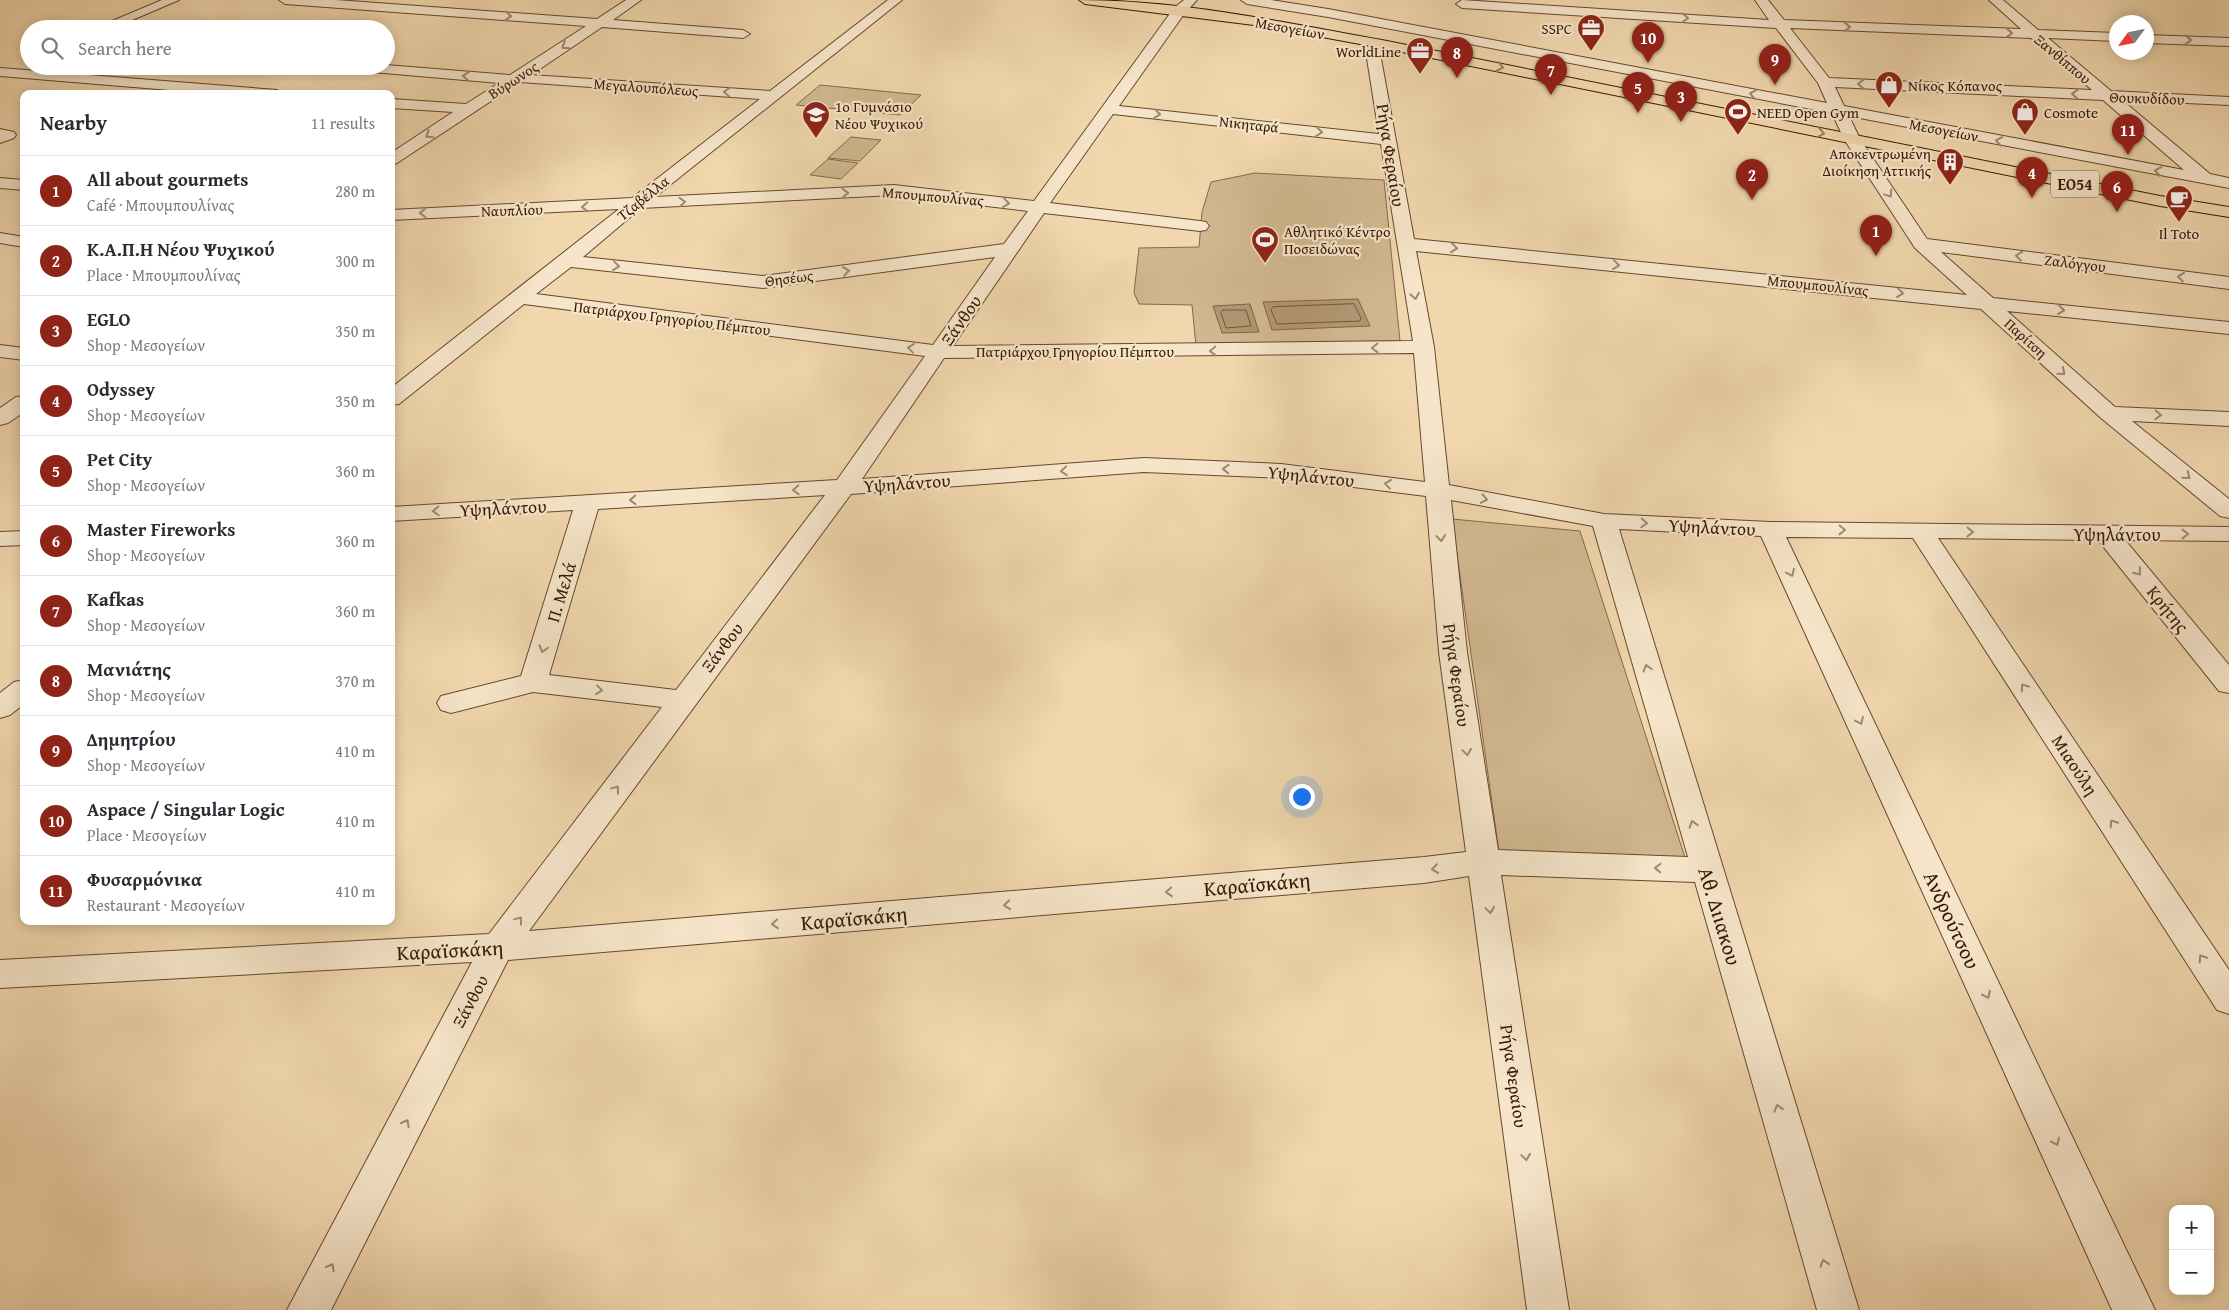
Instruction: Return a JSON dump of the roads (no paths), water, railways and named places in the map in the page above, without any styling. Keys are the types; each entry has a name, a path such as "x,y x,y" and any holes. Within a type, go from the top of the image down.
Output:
{"main road":[{"name":"Μεσογείων","path":"1085,0 1185,3 1455,42"},
{"name":"Μεσογείων","path":"1185,3 1262,22 1844,124 2066,168 2227,191"},
{"name":"Μεσογείων","path":"1844,124 2160,201 2229,212"}],"street":[{"path":"122,20 173,0"},
{"path":"285,0 602,22 743,34"},
{"name":"Βύρωνος","path":"395,157 635,0"},
{"name":"Τζαβέλλα","path":"395,396 567,261 634,205 776,96 896,0"},
{"name":"Μεσογείων","path":"1247,0 1844,124 2206,180"},
{"name":"Παρίτση","path":"1761,0 1825,82 1844,124 1921,244 2109,413 2229,511"},
{"name":"Ξανθίππου","path":"1995,0 2206,180 2227,191"},
{"path":"1455,42 1462,2 1778,24 2109,37"},
{"name":"Ξάνθου","path":"308,1310 498,947 844,487 1039,207 1185,3"},
{"path":"2154,39 2229,42"},
{"name":"Ρήγα Φεραίου","path":"1382,44 1373,52 1390,140 1424,347 1436,490 1453,652 1548,1310"},
{"path":"0,66 20,59"},
{"name":"Μεγαλουπόλεως","path":"395,70 776,96"},
{"path":"0,72 20,74"},
{"path":"38,75 227,90"},
{"name":"Θουκυδίδου","path":"1825,82 2229,101"},
{"path":"395,103 469,109"},
{"name":"Νικηταρά","path":"1109,109 1390,140"},
{"path":"0,134 8,135 0,138"},
{"path":"0,182 20,184"},
{"name":"Μπουμπουλίνας","path":"634,205 894,190 1200,226"},
{"name":"Ναυπλίου","path":"395,215 634,205"},
{"path":"0,238 20,241"},
{"name":"Μπουμπουλίνας","path":"1406,244 2229,328"},
{"name":"Ζαλόγγου","path":"1921,244 2229,283"},
{"name":"Θησέως","path":"567,261 763,282 1011,249"},
{"name":"Πατριάρχου Γρηγορίου Πέμπτου","path":"519,298 939,352 1424,347"},
{"path":"0,351 20,354"},
{"path":"0,418 20,405"},
{"path":"2109,413 2229,419"},
{"name":"Υψηλάντου","path":"395,514 844,487 1144,465 1281,471 1436,490 1604,521 1770,529 2107,535 2229,534"},
{"name":"Π. Μελά","path":"533,683 588,502"},
{"name":"Αθ. Διιακου","path":"1604,521 1838,1310"},
{"name":"Ανδρούτσου","path":"1770,529 2134,1310"},
{"name":"Μιαούλη","path":"1921,531 2229,999"},
{"name":"Κρήτης","path":"2107,535 2229,684"},
{"path":"0,539 20,538"},
{"path":"451,703 533,683 683,700"},
{"path":"0,708 20,692"},
{"name":"Καραϊσκάκη","path":"0,974 498,947 1424,870 1483,862 1707,870"}],"water":[{"path":"1358,299 1370,326 1272,330 1263,302"},
{"path":"1250,304 1259,332 1222,333 1213,306"}],"place":[{"name":"SSPC","path":"1591,52"},
{"name":"Aspace / Singular Logic","path":"1648,63"},
{"name":"WorldLine","path":"1420,75"},
{"name":"Μανιάτης","path":"1457,78"},
{"name":"Δημητρίου","path":"1775,85"},
{"name":"Kafkas","path":"1551,95"},
{"name":"Νίκος Κόπανος","path":"1889,109"},
{"name":"Pet City","path":"1638,113"},
{"name":"EGLO","path":"1681,122"},
{"name":"NEED Open Gym","path":"1738,136"},
{"name":"Cosmote","path":"2025,136"},
{"name":"1ο Γυμνάσιο Νέου Ψυχικού","path":"816,139"},
{"name":"Φυσαρμόνικα","path":"2128,155"},
{"name":"Αποκεντρωμένη Διοίκηση Αττικής","path":"1950,186"},
{"name":"Odyssey","path":"2032,198"},
{"name":"Κ.Α.Π.Η Νέου Ψυχικού","path":"1752,200"},
{"name":"Master Fireworks","path":"2117,212"},
{"name":"Il Toto","path":"2179,223"},
{"name":"All about gourmets","path":"1876,256"},
{"name":"Αθλητικό Κέντρο Ποσειδώνας","path":"1265,264"}]}
